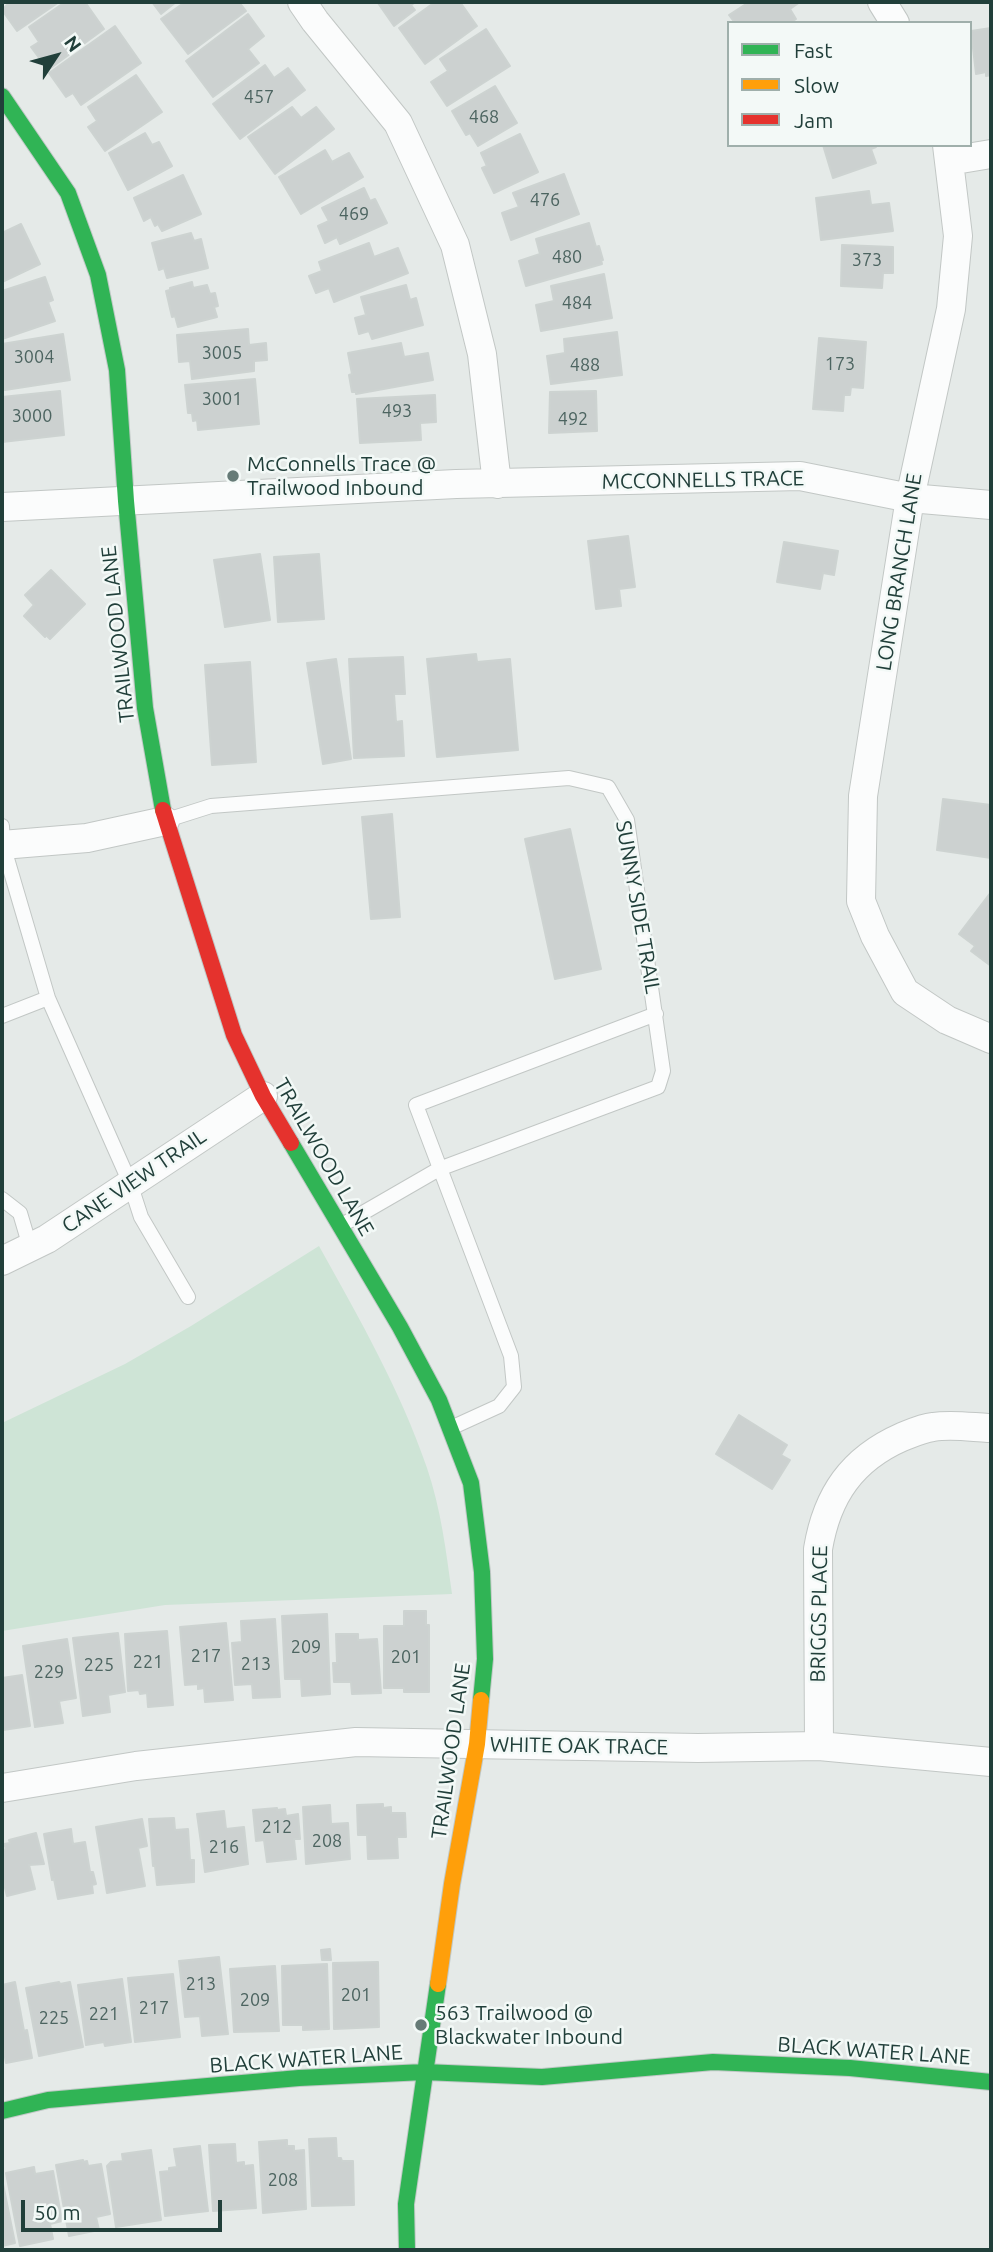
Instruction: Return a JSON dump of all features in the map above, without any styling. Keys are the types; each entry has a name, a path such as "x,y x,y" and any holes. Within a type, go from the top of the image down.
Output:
{"street":[{"path":"302,2 398,123 455,245 482,354 497,484"},
{"path":"882,2 894,21"},
{"name":"TRAILWOOD LANE","path":"2,96 68,193 98,275 117,370 145,708 165,821 234,1035 263,1096 411,1347 439,1400 471,1483 482,1572 485,1659 477,1744 452,1884 406,2204 407,2250"},
{"path":"948,153 991,154"},
{"name":"LONG BRANCH LANE","path":"948,153 958,236 951,309 909,498 863,796 861,901 875,936 905,992 947,1020 991,1039"},
{"name":"MCCONNELLS TRACE","path":"2,507 497,484 800,476 909,498 991,505"},
{"path":"2,839 87,838 165,821"},
{"name":"CANE VIEW TRAIL","path":"2,1261 47,1239 263,1096"},
{"name":"BRIGGS PLACE","path":"819,1746 818,1549 828,1508 852,1471 867,1456 884,1445 933,1427 988,1428"},
{"name":"WHITE OAK TRACE","path":"2,1788 136,1766 356,1742 698,1748 819,1746 991,1762"},
{"name":"BLACK WATER LANE","path":"2,2111 61,2099 299,2078 424,2072 542,2077 713,2062 850,2068 991,2082"}],"lane":[{"name":"SUNNY SIDE TRAIL","path":"165,821 211,806 569,778 608,787 626,820 663,1071 658,1087 439,1169 340,1226"},
{"path":"2,839 48,998 130,1183 141,1217 188,1297"},
{"path":"2,1016 48,998"},
{"path":"450,1428 499,1406 514,1387 511,1356 416,1105 656,1014"},
{"path":"2,1199 20,1213 30,1247"}],"green space":[{"path":"319,1246 378,1354 416,1439 436,1499 452,1594 165,1605 2,1631 2,1423 125,1364"}],"building":[{"path":"10,2 59,2 17,31 2,10"},
{"path":"65,2 85,2 104,29 48,70 31,47 39,42 29,27"},
{"path":"152,2 176,2 161,14"},
{"path":"185,2 239,2 246,11 188,54 161,19"},
{"path":"416,2 411,5 415,10 394,26 378,3"},
{"path":"435,2 460,2 477,26 425,64 399,28"},
{"path":"749,2 800,2 790,9 796,19 793,21 734,21 729,15"},
{"path":"248,14 264,36 248,49 259,63 213,97 186,61"},
{"path":"115,26 141,63 81,105 73,93 66,97 49,73"},
{"path":"991,28 991,75 986,76 986,72 976,74 972,31"},
{"path":"486,29 510,66 447,106 431,82 448,71 440,59"},
{"path":"265,65 274,78 288,68 305,90 240,139 213,104"},
{"path":"136,75 162,112 105,151 88,127 97,121 88,107"},
{"path":"495,86 517,123 478,146 470,133 466,135 452,111"},
{"path":"292,107 301,118 316,107 334,129 275,174 248,137"},
{"path":"145,133 152,145 159,142 172,166 128,190 109,153"},
{"path":"520,134 538,172 494,193 482,168 487,166 481,153"},
{"path":"824,147 876,147 871,149 876,163 833,178"},
{"path":"325,150 332,162 349,153 363,177 301,214 279,177"},
{"path":"564,174 579,214 511,240 502,213 519,207 513,193"},
{"path":"183,175 201,214 162,231 158,224 155,226 151,217 144,221 134,198"},
{"path":"364,188 370,201 375,199 387,223 340,244 337,237 325,243 318,226 329,221 322,208"},
{"path":"869,191 871,205 889,203 893,231 821,240 816,198"},
{"path":"589,223 596,247 599,246 602,264 526,286 519,261 540,254 536,239"},
{"path":"21,224 40,264 2,282 2,233"},
{"path":"191,233 194,241 201,239 208,268 167,278 164,268 159,270 152,243"},
{"path":"369,243 374,257 398,248 408,273 334,302 329,288 316,293 309,276 322,271 319,262"},
{"path":"842,245 893,247 893,273 883,273 882,288 841,286"},
{"path":"604,274 612,318 541,331 536,305 554,301 551,286"},
{"path":"45,277 53,300 48,302 55,321 2,339 2,291"},
{"path":"192,282 193,288 207,285 210,294 215,293 218,306 214,307 217,317 178,327 175,316 172,317 166,291"},
{"path":"406,285 410,300 416,298 423,325 372,339 369,331 359,334 355,318 366,315 361,297"},
{"path":"248,329 249,345 266,343 267,360 254,361 254,371 192,379 190,361 179,362 177,335"},
{"path":"617,332 622,375 551,384 547,356 565,353 564,339"},
{"path":"63,334 70,380 5,390 2,344"},
{"path":"819,338 866,342 863,388 851,387 850,395 844,395 843,411 813,409"},
{"path":"401,343 404,357 428,353 433,380 356,394 352,392 348,353"},
{"path":"255,379 259,424 198,430 197,420 193,421 192,413 188,413 185,385"},
{"path":"60,391 64,435 2,442 2,397"},
{"path":"596,391 597,431 549,433 550,392"},
{"path":"435,395 436,422 420,423 421,440 360,443 357,399"},
{"path":"628,536 635,587 619,589 621,606 596,609 588,541"},
{"path":"784,542 838,551 834,575 823,573 820,589 777,582"},
{"path":"260,554 270,620 225,627 214,560"},
{"path":"319,554 324,619 278,622 274,557"},
{"path":"51,570 85,604 50,639 24,616 34,605 25,595"},
{"path":"476,654 477,662 510,659 518,750 437,757 427,659"},
{"path":"403,657 405,694 394,694 396,722 402,721 404,756 354,758 349,659"},
{"path":"336,659 351,759 323,764 307,663"},
{"path":"250,662 256,762 212,765 205,665"},
{"path":"943,799 991,805 991,858 937,850"},
{"path":"392,814 400,917 371,919 362,817"},
{"path":"570,829 601,969 555,979 525,839"},
{"path":"991,892 991,966 971,951 975,946 959,934"},
{"path":"739,1415 787,1445 781,1455 790,1460 772,1489 716,1454"},
{"path":"404,1611 426,1611 426,1625 429,1625 429,1692 404,1692 404,1688 384,1688 384,1626 404,1626"},
{"path":"327,1614 330,1694 302,1696 301,1679 285,1679 282,1616"},
{"path":"275,1619 280,1697 253,1698 252,1684 235,1685 232,1643 242,1642 241,1621"},
{"path":"226,1623 233,1700 205,1702 204,1688 198,1689 198,1684 185,1685 180,1627"},
{"path":"167,1631 173,1705 148,1707 147,1693 140,1694 139,1690 128,1691 125,1634"},
{"path":"118,1633 125,1692 108,1695 110,1712 83,1716 73,1638"},
{"path":"336,1634 358,1634 358,1640 377,1639 381,1693 352,1694 351,1682 334,1682 333,1663 337,1663"},
{"path":"67,1639 76,1698 59,1701 63,1723 35,1727 23,1646"},
{"path":"22,1675 30,1726 3,1730 2,1678"},
{"path":"383,1804 383,1808 391,1807 391,1813 405,1813 406,1837 397,1837 398,1858 368,1859 367,1835 358,1835 357,1805"},
{"path":"330,1805 331,1824 348,1823 350,1859 306,1864 303,1807"},
{"path":"285,1809 286,1816 298,1814 300,1839 294,1839 296,1859 267,1862 264,1840 256,1841 253,1810"},
{"path":"224,1811 226,1829 244,1827 248,1864 205,1872 197,1814"},
{"path":"174,1818 175,1830 188,1829 190,1860 194,1860 194,1882 157,1885 149,1819"},
{"path":"142,1819 147,1846 138,1848 145,1886 107,1893 96,1827"},
{"path":"71,1829 73,1844 85,1842 90,1872 93,1872 96,1884 92,1885 93,1893 58,1899 44,1834"},
{"path":"36,1833 44,1864 29,1865 35,1889 7,1896 2,1876 2,1850 6,1849 4,1844 10,1843 9,1840"},
{"path":"330,1949 331,1960 322,1960 321,1950"},
{"path":"219,1957 228,2034 202,2036 200,2016 185,2017 179,1961"},
{"path":"378,1962 379,2027 334,2029 333,1963"},
{"path":"327,1964 329,2029 303,2030 303,2025 283,2025 282,1966"},
{"path":"275,1966 279,2031 234,2032 230,1969"},
{"path":"173,1974 180,2037 135,2042 128,1978"},
{"path":"122,1979 131,2042 105,2046 104,2042 86,2045 78,1985"},
{"path":"15,1982 32,2058 6,2063 2,2042 2,1985"},
{"path":"70,1982 83,2047 39,2056 26,1988"},
{"path":"336,2138 337,2158 353,2161 354,2205 312,2206 309,2139"},
{"path":"287,2140 287,2146 294,2146 294,2151 304,2150 306,2209 263,2213 259,2142"},
{"path":"235,2144 236,2163 253,2165 256,2208 213,2211 209,2145"},
{"path":"200,2146 208,2211 165,2216 160,2172 177,2167 174,2149"},
{"path":"151,2150 161,2220 116,2227 107,2166 111,2162 123,2161 122,2154"},
{"path":"87,2161 88,2166 101,2164 110,2214 96,2217 99,2230 69,2236 56,2165"},
{"path":"34,2167 35,2174 53,2171 62,2221 50,2224 53,2239 20,2246 6,2173"},
{"path":"2,2185 15,2243 2,2246"}],"traffic: fast":[{"path":"2,96 68,193 98,275 117,370 145,708 163,810"},
{"path":"291,1143 400,1327 439,1400 471,1483 482,1572 485,1659 481,1700"},
{"path":"407,2250 406,2204 438,1984"},
{"path":"2,2111 48,2100 299,2078 424,2072 542,2077 713,2062 850,2068 991,2082"}],"traffic: slow":[{"path":"438,1984 452,1884 477,1744 481,1700"}],"traffic: jam":[{"path":"163,810 234,1035 263,1096 291,1143"}],"place":[{"name":"McConnells Trace @ Trailwood Inbound","path":"233,476"},
{"name":"563 Trailwood @ Blackwater Inbound","path":"421,2025"}]}
